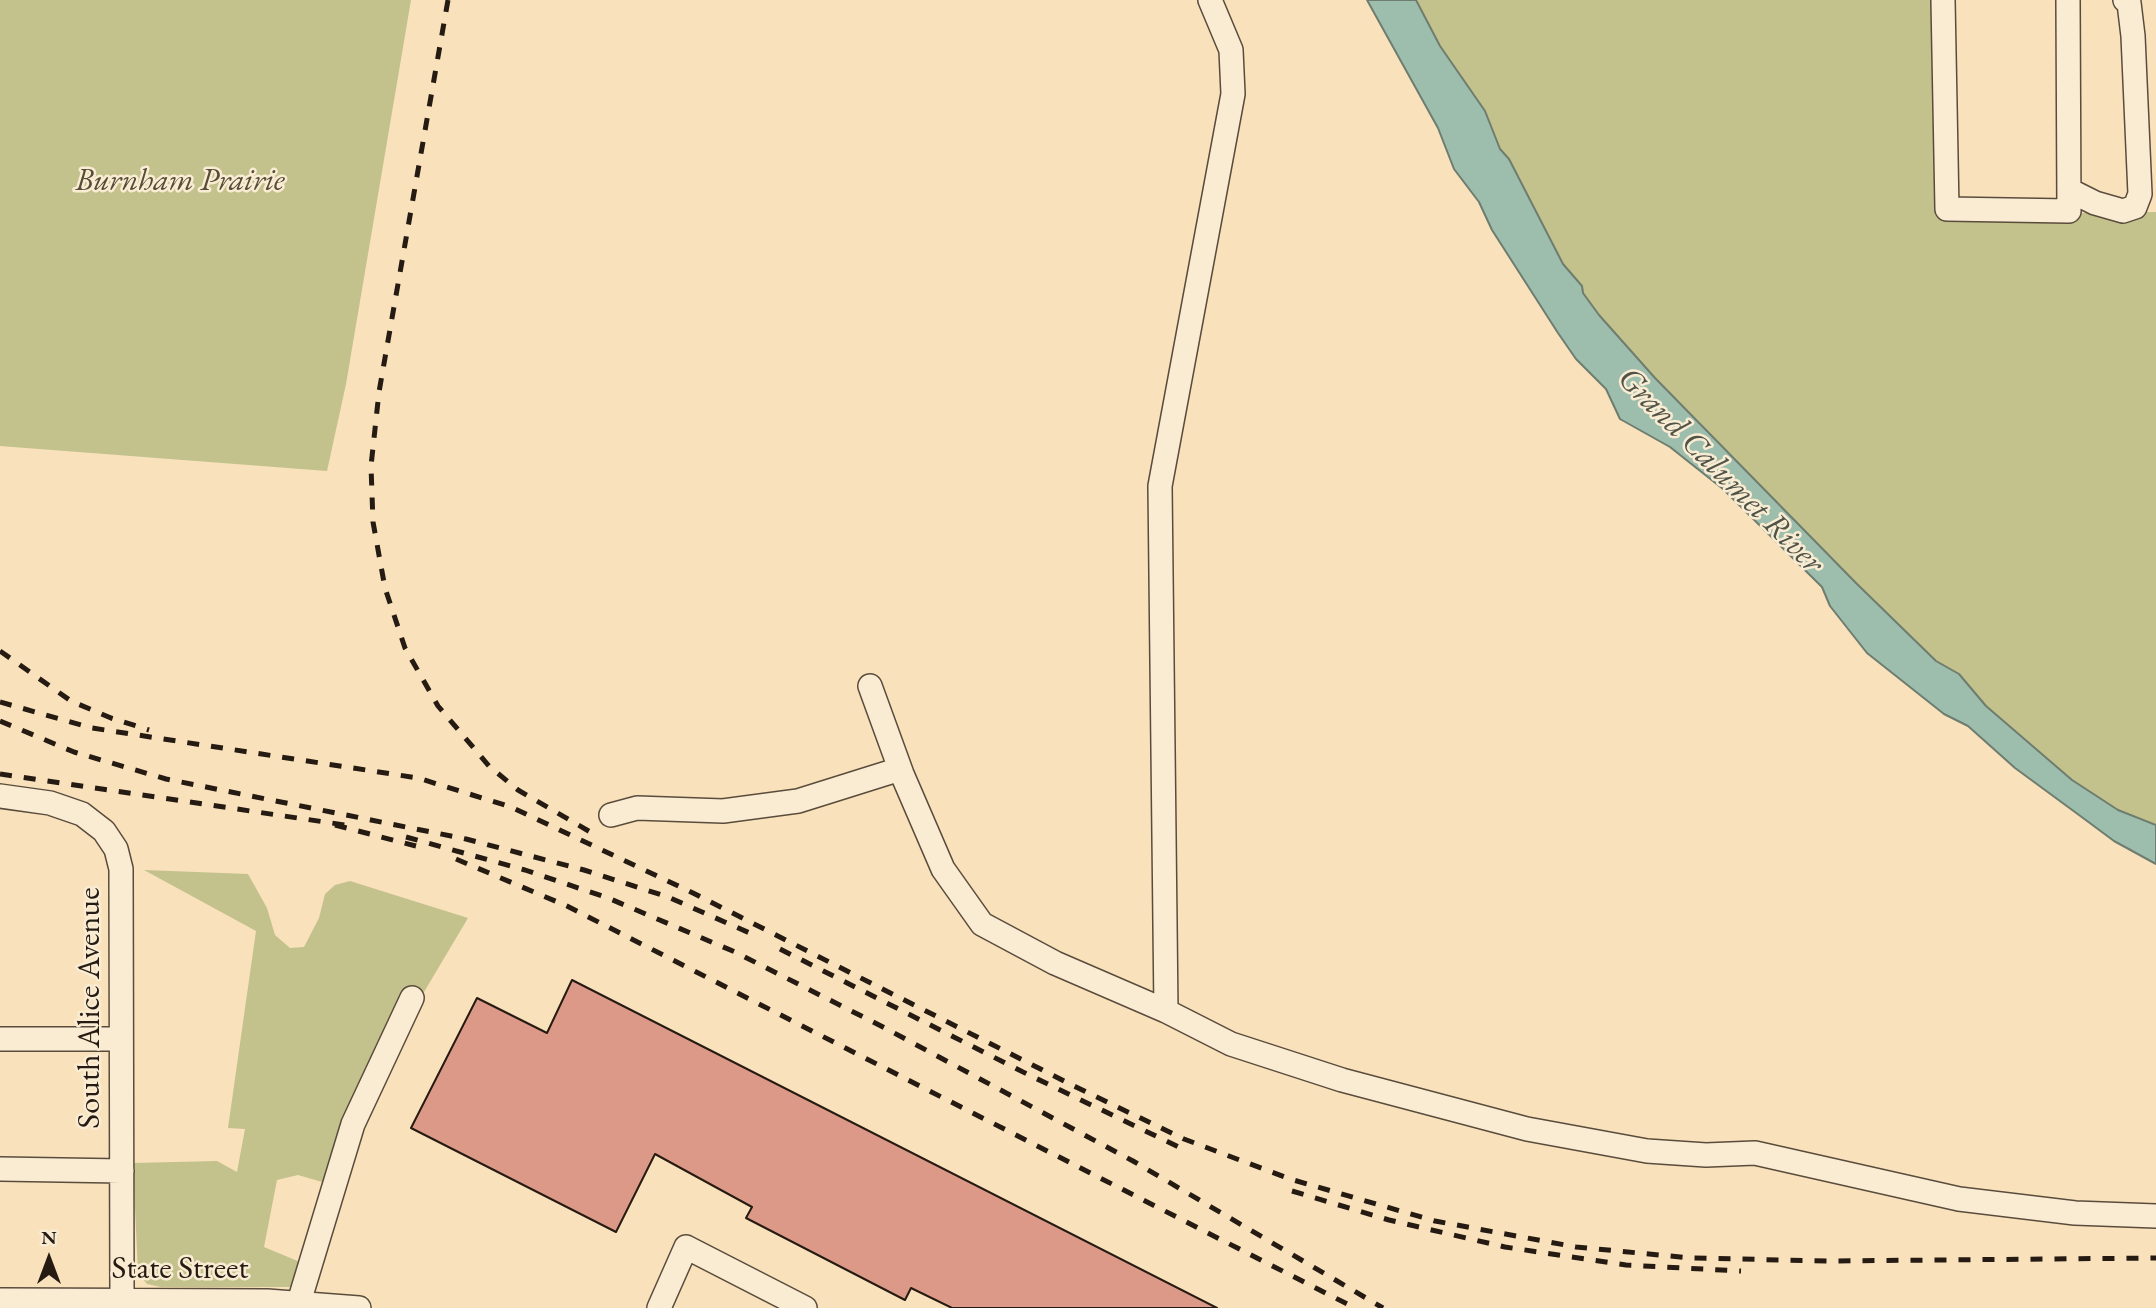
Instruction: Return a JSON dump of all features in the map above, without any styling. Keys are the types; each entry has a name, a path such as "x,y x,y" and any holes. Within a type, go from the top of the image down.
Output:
{"street":[{"path":"1166,1010 1160,486 1233,94 1231,50 1210,0"},
{"path":"1943,0 1947,209 2069,211 2068,0"},
{"path":"2069,190 2095,203 2123,211 2135,207 2140,194 2133,36 2129,3 2125,0"},
{"path":"870,686 900,769 943,869 982,924 1055,963 1166,1010 1231,1044 1342,1080 1527,1129 1647,1151 1706,1155 1755,1153 1901,1187 2006,1206 2156,1216"},
{"path":"611,815 637,808 723,811 798,801 900,769"},
{"name":"South Alice Avenue","path":"0,796 50,803 82,814 104,831 116,849 121,869 122,1300"},
{"path":"299,1302 354,1124 412,998"},
{"path":"0,1039 121,1038"},
{"path":"0,1169 122,1171"},
{"path":"659,1308 686,1247 805,1308"},
{"name":"State Street","path":"0,1300 299,1302 359,1308"}],"green space":[{"name":"Burnham Prairie","path":"0,0 411,0 346,384 327,471 0,446"},
{"path":"1416,0 1932,0 1935,215 2156,212 2156,825 2118,810 2072,780 1986,706 1959,674 1936,661 1856,583 1655,378 1599,315 1579,283 1563,264 1509,160 1499,149 1485,111 1440,46"},
{"path":"144,870 248,874 267,908 275,935 290,948 304,947 319,918 325,894 335,885 350,881 468,918 358,1103 329,1184 298,1175 277,1180 264,1247 300,1262 292,1287 161,1287 147,1284 138,1273 133,1163 217,1161 237,1172 245,1129 228,1128 256,931"}],"water":[{"name":"Grand Calumet River","path":"1367,0 1416,0 1440,46 1485,111 1500,149 1509,159 1563,264 1582,286 1583,293 1599,315 1655,378 1856,583 1936,661 1959,674 1986,706 2072,780 2118,810 2156,825 2156,864 2114,841 2015,768 1968,726 1944,714 1867,653 1830,606 1822,587 1723,489 1670,447 1620,419 1606,389 1576,359 1558,333 1492,230 1479,202 1454,169 1438,128"}],"building":[{"path":"572,980 1217,1308 952,1308 911,1288 905,1300 746,1218 752,1207 655,1154 616,1232 411,1128 477,998 547,1033"}],"railway":[{"path":"448,0 379,392 371,466 373,522 385,588 405,648 438,706 489,766 518,790 592,833"},
{"path":"0,651 71,701 149,730"},
{"path":"0,702 92,728 418,778 511,807 693,893 1184,1139 1290,1179 1435,1221 1576,1247 1691,1258 1830,1261 2156,1258"},
{"path":"0,721 74,752 166,779 466,839 584,870 668,897 752,934"},
{"path":"0,774 345,825"},
{"path":"335,825 416,846"},
{"path":"406,837 525,870 608,898 735,952 883,1027 1133,1161 1383,1308"},
{"path":"456,859 567,906 1355,1308"},
{"path":"780,949 1029,1075 1187,1151"},
{"path":"1292,1191 1389,1220 1505,1247 1626,1265 1741,1271"}]}
